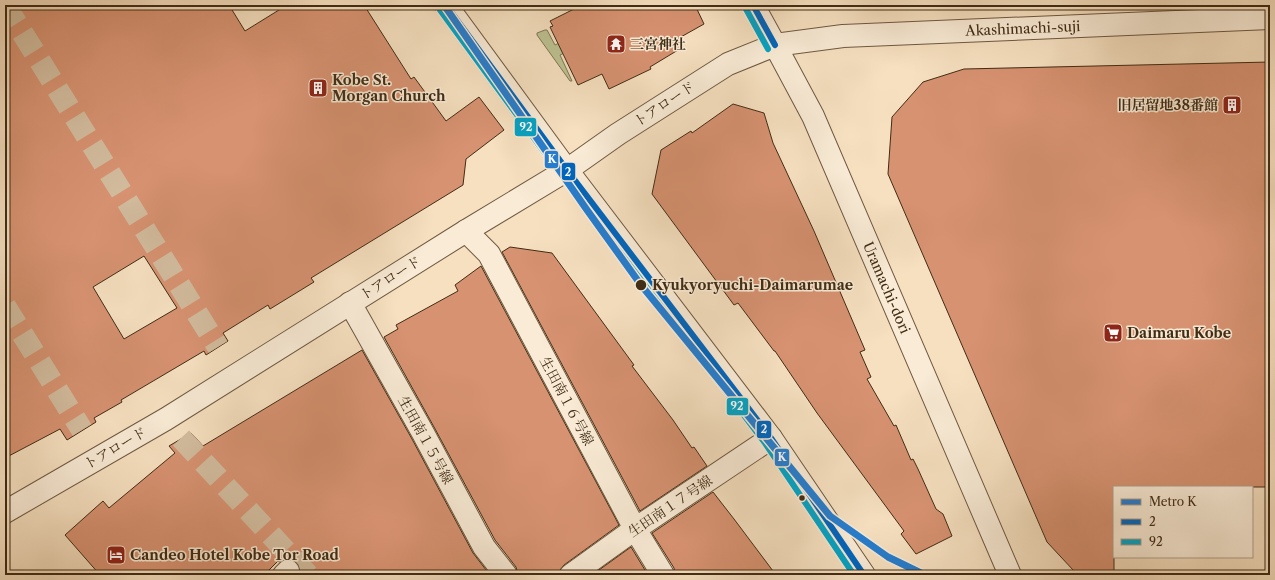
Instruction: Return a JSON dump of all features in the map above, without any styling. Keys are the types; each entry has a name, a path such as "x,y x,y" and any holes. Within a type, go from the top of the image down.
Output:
{"street":[{"path":"446,5 567,170 771,438 864,575"},
{"name":"Uramachi-dori","path":"753,5 813,116 1010,575"},
{"name":"Akashimachi-suji","path":"775,45 843,36 1270,18"},
{"name":"トアロード","path":"5,512 166,419 466,230 567,170 618,134 728,64 775,45"},
{"name":"生田南１６号線","path":"466,230 489,254 635,529 663,575"},
{"name":"生田南１５号線","path":"350,303 423,433 484,547 506,575"},
{"name":"生田南１７号線","path":"571,575 635,529 771,438"}],"green space":[{"path":"547,30 555,45 579,34 584,44 560,55 572,81 570,81 537,35 537,33"}],"building":[{"path":"5,5 229,5 245,31 287,5 364,5 411,79 414,77 446,121 479,97 504,130 466,159 463,185 311,278 314,282 270,309 268,305 223,333 228,341 206,355 204,351 121,400 122,402 94,418 96,422 67,440 60,429 5,458","holes":["144,256 177,308 124,339 93,287"]},
{"name":"三宮神社","path":"582,5 695,5 704,24 679,38 683,47 650,67 651,69 609,89 602,74 578,85 550,27 553,26 550,21"},
{"name":"Daimaru Kobe","path":"1270,62 1270,487 1113,486 1114,575 1088,575 1074,571 1047,542 888,174 892,117 923,82 964,69"},
{"path":"733,104 764,113 773,143 814,231 865,350 860,352 871,377 867,379 894,426 896,425 911,460 913,459 936,509 943,514 952,536 916,554 901,534 904,531 817,413 775,351 738,303 734,305 652,194 661,150 691,131 692,133"},
{"path":"510,247 552,253 634,365 632,366 707,466 640,511 502,252"},
{"path":"481,266 619,525 564,565 560,570 559,575 518,575 516,567 495,540 384,337 398,329 396,325 458,291 455,285"},
{"path":"362,350 473,553 490,575 300,575 300,567 297,562 291,559 285,559 279,562 278,561 264,575 100,575 65,535 103,501 109,508 175,453 169,446 191,433 203,446"},
{"path":"713,492 776,575 675,575 674,568 652,533"},
{"path":"631,547 648,575 592,575"}],"tunnel":[{"path":"5,5 218,347"},
{"path":"5,306 82,430"},
{"path":"181,438 308,575"}],"metro line":[{"name":"K","path":"444,5 641,285 830,516 888,557 925,575"}],"transit line":[{"name":"2","path":"446,5 567,170 771,438 864,575"},
{"name":"2","path":"753,5 775,45"},
{"name":"92","path":"746,9 768,49"},
{"name":"92","path":"440,10 561,175 765,443 854,575"}],"place":[{"name":"三宮神社","path":"616,44"},
{"name":"Kobe St. Morgan Church","path":"318,88"},
{"name":"旧居留地38番館","path":"1232,105"},
{"name":"Kyukyoryuchi-Daimarumae","path":"641,285"},
{"name":"Daimaru Kobe","path":"1113,333"},
{"name":"Candeo Hotel Kobe Tor Road","path":"116,555"}]}
